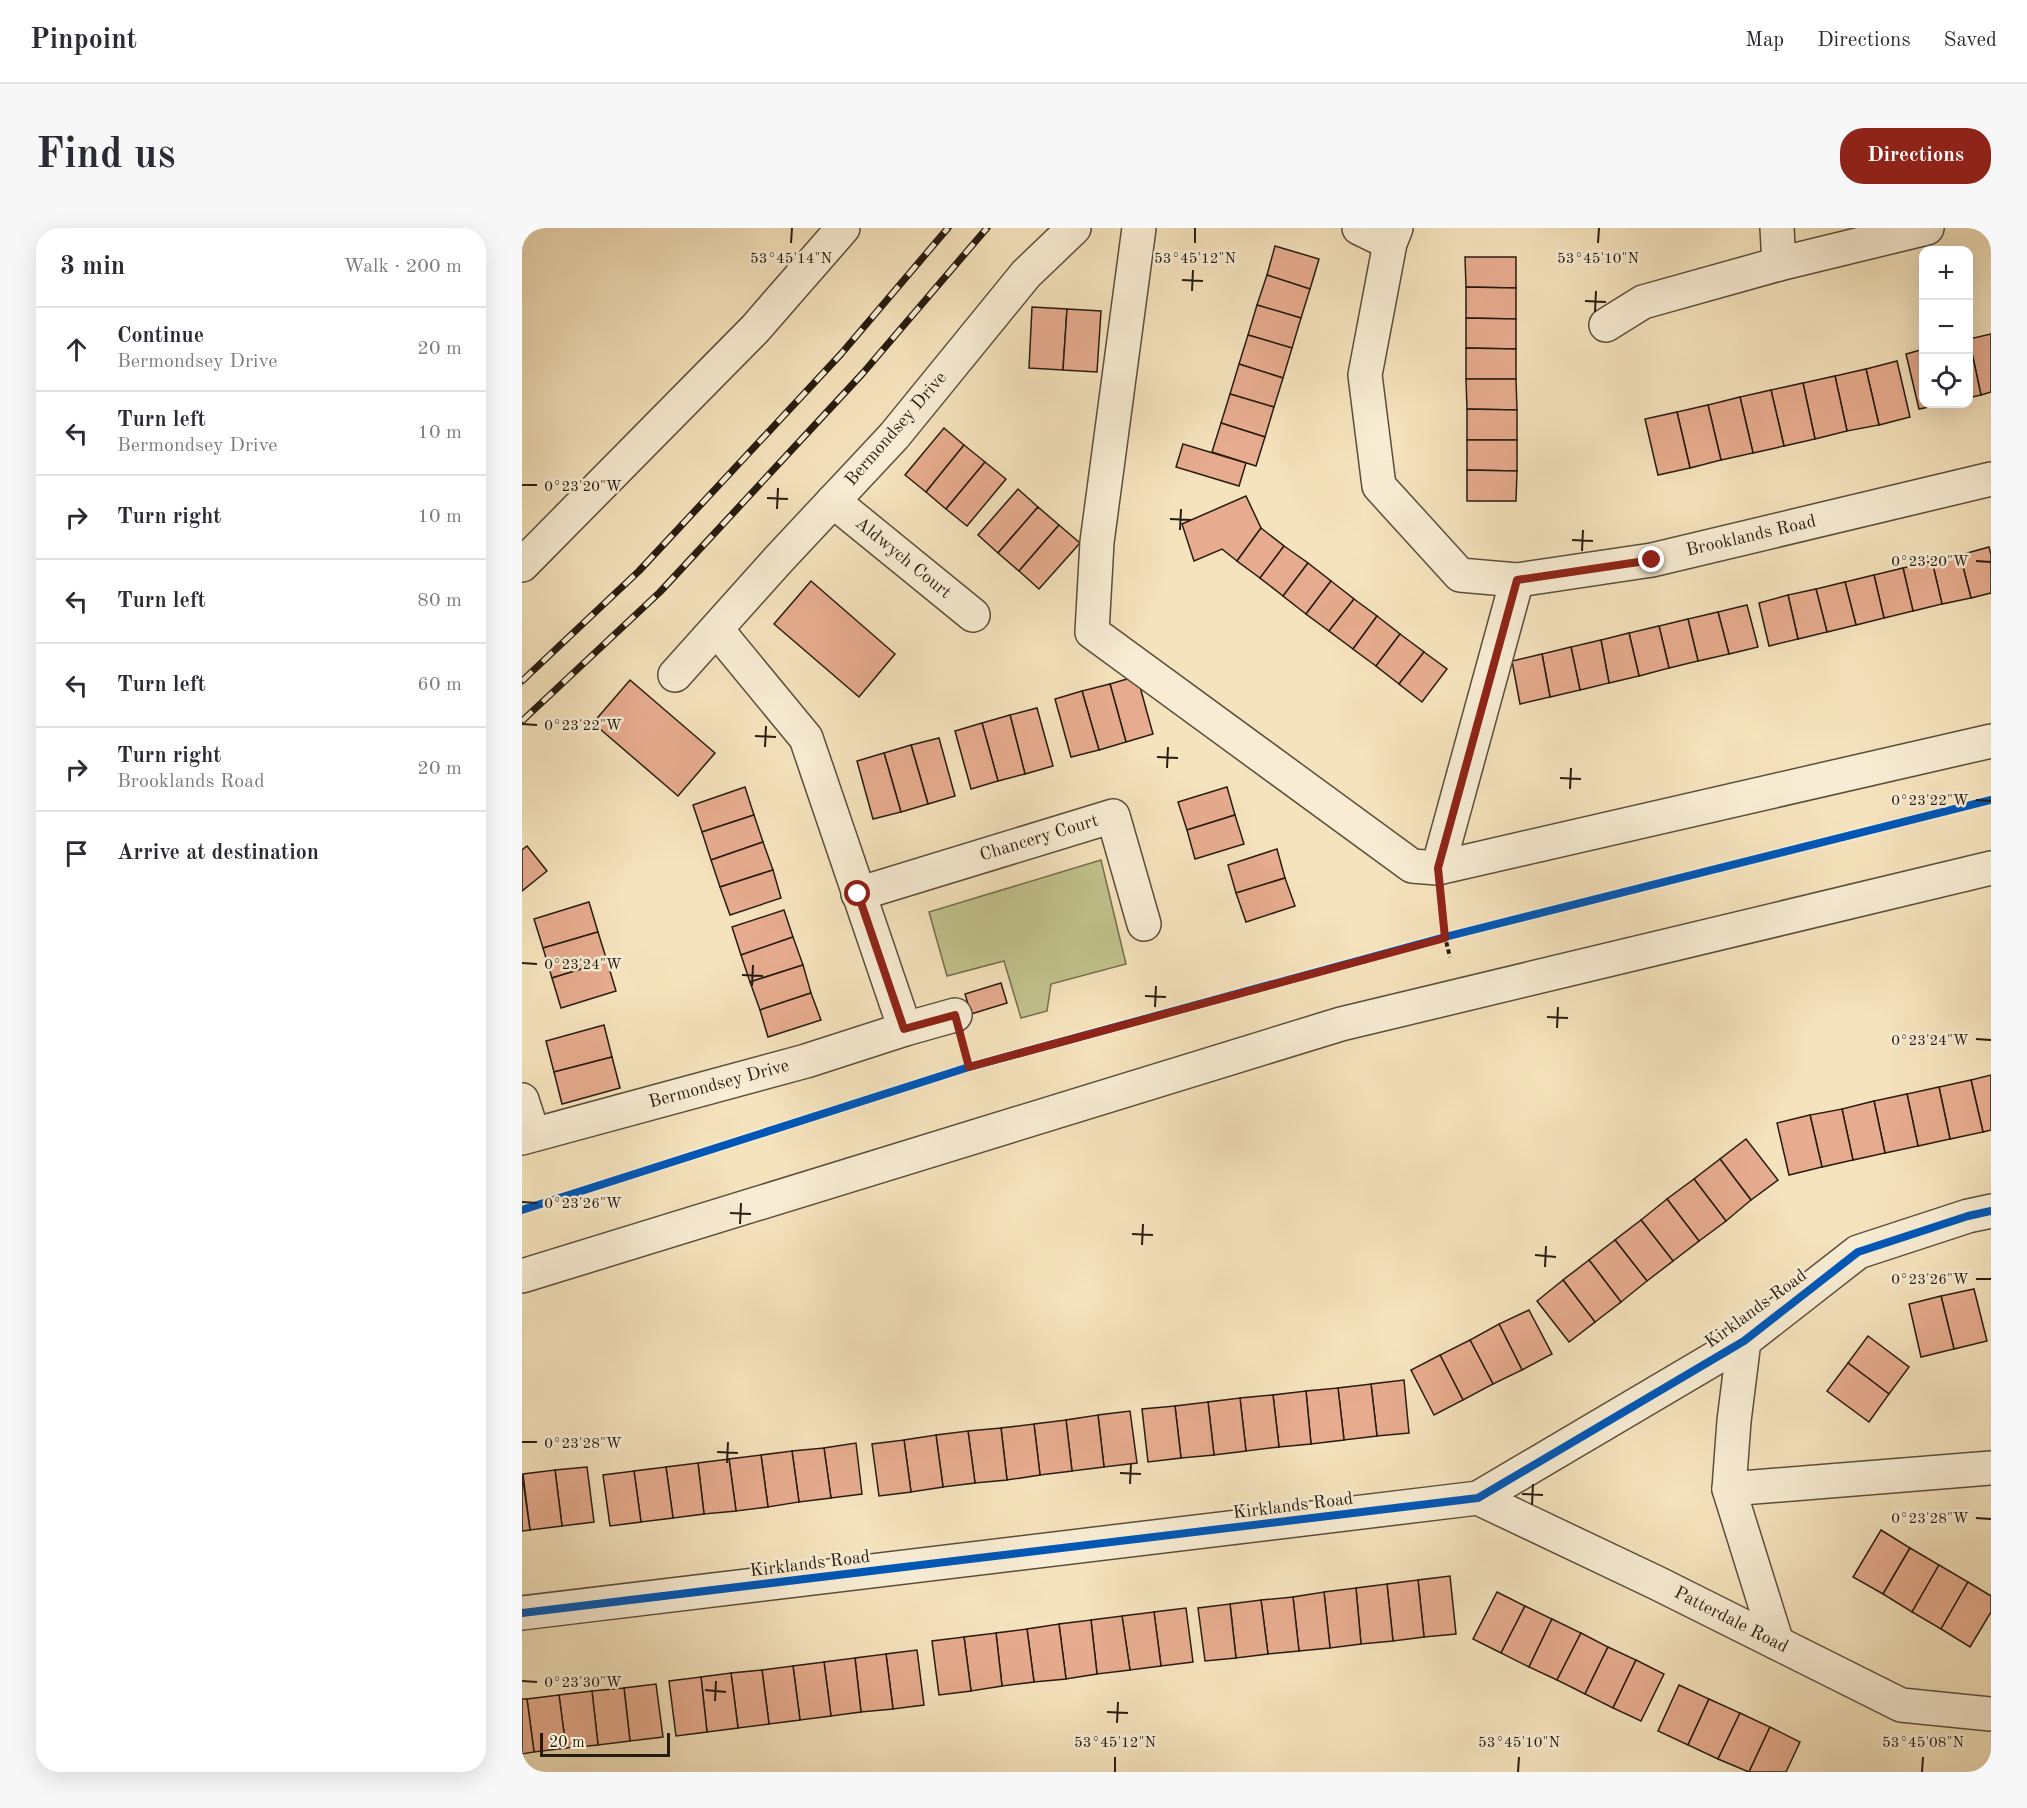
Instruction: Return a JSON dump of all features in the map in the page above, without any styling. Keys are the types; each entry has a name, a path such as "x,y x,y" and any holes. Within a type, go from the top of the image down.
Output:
{"street":[{"path":"522,565 754,328 843,228"},
{"name":"Bermondsey Drive","path":"675,675 894,436 1026,274 1074,228"},
{"path":"1139,228 1097,542 1092,632 1412,866 1438,868 1991,741"},
{"path":"1359,228 1393,236"},
{"path":"1777,228 1779,264"},
{"path":"1606,325 1643,302 1779,264 1927,228"},
{"name":"Brooklands Road","path":"1393,236 1365,375 1379,486 1460,575 1517,580 1652,560 1991,479"},
{"name":"Aldwych Court","path":"833,501 974,615"},
{"path":"1438,868 1517,580"},
{"path":"717,630 806,738 904,1029"},
{"name":"Chancery Court","path":"858,894 1113,816 1144,924"},
{"path":"522,1276 1341,1024 1991,868"},
{"name":"Bermondsey Drive","path":"522,1100 527,1136 806,1061 955,1015"},
{"name":"Kirklands Road","path":"522,1613 1478,1498 1744,1341 1858,1251 1968,1215 1991,1211"},
{"path":"1744,1341 1734,1421 1729,1488 1777,1643"},
{"path":"1729,1488 1991,1468"},
{"name":"Patterdale Road","path":"1478,1498 1657,1583 1901,1706 1991,1714"}],"path":[{"path":"1438,868 1445,938 1453,970 1438,1002"},
{"path":"1433,941 1456,935"}],"green space":[{"path":"1101,860 1126,964 1051,984 1047,1011 1021,1018 1004,961 947,976 929,912"}],"building":[{"path":"1275,246 1319,259 1310,289 1267,275"},
{"path":"1465,257 1516,257 1516,288 1466,287"},
{"path":"1267,275 1310,289 1301,318 1257,305"},
{"path":"1466,287 1516,288 1516,319 1466,318"},
{"path":"1257,305 1301,318 1292,348 1248,335"},
{"path":"1032,307 1067,309 1063,370 1029,368"},
{"path":"1067,309 1101,311 1097,372 1063,370"},
{"path":"1466,318 1516,319 1516,349 1466,348"},
{"path":"1991,334 1991,392 1981,395 1973,358 1973,338"},
{"path":"1248,335 1292,348 1283,378 1239,364"},
{"path":"1466,348 1516,349 1516,379 1466,379"},
{"path":"1919,350 1919,408 1924,408 1919,409 1906,354"},
{"path":"1973,358 1981,395 1973,397"},
{"path":"1897,361 1910,417 1879,425 1866,369"},
{"path":"1239,364 1283,378 1274,407 1230,394"},
{"path":"1866,369 1879,425 1847,431 1835,376"},
{"path":"1835,376 1847,431 1815,439 1803,383"},
{"path":"1466,379 1516,379 1517,410 1467,409"},
{"path":"1803,383 1815,439 1784,446 1771,390"},
{"path":"1771,390 1784,446 1753,453 1740,397"},
{"path":"1230,394 1274,407 1265,437 1221,423"},
{"path":"1740,397 1753,453 1721,460 1708,405"},
{"path":"1708,405 1721,460 1690,468 1677,412"},
{"path":"1467,409 1517,410 1517,440 1467,440"},
{"path":"1677,412 1690,468 1658,475 1645,419"},
{"path":"1221,423 1265,437 1256,466 1212,452"},
{"path":"944,428 964,445 926,492 905,475"},
{"path":"1467,440 1517,440 1517,471 1467,470"},
{"path":"1183,444 1246,463 1239,486 1176,467"},
{"path":"964,445 985,462 946,509 926,492"},
{"path":"985,462 1006,479 967,526 946,509"},
{"path":"1467,470 1517,471 1516,501 1467,501"},
{"path":"1018,489 1038,507 998,553 978,535"},
{"path":"1246,496 1261,528 1237,561 1222,549 1194,561 1182,524"},
{"path":"1038,507 1059,525 1019,571 998,553"},
{"path":"1059,525 1080,543 1039,589 1019,571"},
{"path":"1261,528 1284,546 1260,578 1237,561"},
{"path":"1284,546 1308,563 1283,596 1260,578"},
{"path":"1989,547 1991,593 1971,598 1960,555"},
{"path":"1960,555 1971,598 1942,604 1932,561"},
{"path":"1932,561 1942,604 1913,611 1903,568"},
{"path":"1308,563 1331,581 1306,614 1283,596"},
{"path":"1903,568 1913,611 1884,618 1874,575"},
{"path":"1874,575 1884,618 1856,625 1845,582"},
{"path":"811,581 895,654 859,697 774,624"},
{"path":"1331,581 1354,599 1329,631 1306,614"},
{"path":"1845,582 1856,625 1827,632 1816,589"},
{"path":"1816,589 1827,632 1798,639 1788,595"},
{"path":"1788,595 1798,639 1769,646 1759,603"},
{"path":"1354,599 1377,616 1353,649 1329,631"},
{"path":"1747,605 1758,647 1729,654 1718,612"},
{"path":"1718,612 1729,654 1698,661 1688,619"},
{"path":"1377,616 1400,634 1376,666 1353,649"},
{"path":"1688,619 1698,661 1669,668 1659,626"},
{"path":"1659,626 1669,668 1639,676 1629,633"},
{"path":"1629,633 1639,676 1609,683 1601,640"},
{"path":"1400,634 1424,652 1399,684 1376,666"},
{"path":"1601,640 1609,683 1580,690 1571,647"},
{"path":"1571,647 1580,690 1550,697 1542,654"},
{"path":"1424,652 1447,669 1422,702 1399,684"},
{"path":"1542,654 1550,697 1520,704 1512,661"},
{"path":"1137,676 1153,734 1126,742 1110,684"},
{"path":"630,680 715,753 678,796 593,723"},
{"path":"1110,684 1126,742 1099,750 1082,691"},
{"path":"1082,691 1099,750 1071,757 1055,699"},
{"path":"1037,708 1053,766 1025,774 1010,715"},
{"path":"1010,715 1025,774 998,781 982,723"},
{"path":"982,723 998,781 971,789 955,731"},
{"path":"939,738 955,796 928,804 911,745"},
{"path":"911,745 928,804 901,812 884,753"},
{"path":"884,753 901,812 873,819 857,761"},
{"path":"745,787 754,815 702,832 693,805"},
{"path":"1227,787 1235,815 1187,830 1178,802"},
{"path":"754,815 763,842 711,860 702,832"},
{"path":"1235,815 1244,844 1195,859 1187,830"},
{"path":"763,842 773,870 720,887 711,860"},
{"path":"527,846 547,871 522,891 522,850"},
{"path":"1277,849 1285,878 1236,893 1228,865"},
{"path":"773,870 781,898 730,915 720,887"},
{"path":"1285,878 1295,906 1246,922 1236,893"},
{"path":"589,902 598,932 543,948 534,919"},
{"path":"784,910 793,937 741,955 732,927"},
{"path":"598,932 607,961 552,978 543,948"},
{"path":"793,937 803,965 750,982 741,955"},
{"path":"607,961 616,991 561,1008 552,978"},
{"path":"803,965 811,993 760,1010 750,982"},
{"path":"1001,983 1007,1003 971,1014 965,994"},
{"path":"811,993 821,1020 768,1037 760,1010"},
{"path":"604,1025 612,1057 554,1072 546,1041"},
{"path":"612,1057 620,1088 562,1104 554,1072"},
{"path":"1991,1075 1991,1130 1983,1132 1971,1080"},
{"path":"1971,1080 1983,1132 1950,1139 1939,1087"},
{"path":"1939,1087 1950,1139 1918,1146 1907,1094"},
{"path":"1907,1094 1918,1146 1885,1153 1874,1101"},
{"path":"1874,1101 1885,1153 1853,1160 1842,1109"},
{"path":"1842,1109 1853,1160 1822,1167 1810,1115"},
{"path":"1810,1115 1822,1167 1789,1175 1777,1123"},
{"path":"1746,1139 1778,1180 1751,1200 1720,1159"},
{"path":"1720,1159 1751,1200 1726,1221 1694,1179"},
{"path":"1694,1179 1726,1221 1699,1241 1667,1199"},
{"path":"1667,1199 1699,1241 1673,1261 1641,1220"},
{"path":"1641,1220 1673,1261 1647,1281 1615,1240"},
{"path":"1615,1240 1647,1281 1621,1302 1589,1260"},
{"path":"1589,1260 1621,1302 1595,1322 1563,1280"},
{"path":"1563,1280 1595,1322 1569,1342 1537,1301"},
{"path":"1974,1289 1987,1341 1954,1349 1941,1296"},
{"path":"1941,1296 1954,1349 1921,1357 1909,1304"},
{"path":"1529,1310 1552,1354 1522,1370 1499,1324"},
{"path":"1499,1324 1522,1370 1493,1384 1470,1340"},
{"path":"1868,1336 1909,1367 1889,1394 1848,1363"},
{"path":"1470,1340 1493,1384 1463,1400 1440,1355"},
{"path":"1440,1355 1463,1400 1434,1415 1411,1370"},
{"path":"1848,1363 1889,1394 1869,1422 1827,1391"},
{"path":"1404,1380 1409,1433 1377,1436 1371,1384"},
{"path":"1371,1384 1377,1436 1344,1440 1338,1388"},
{"path":"1338,1388 1344,1440 1311,1444 1306,1391"},
{"path":"1306,1391 1311,1444 1279,1447 1273,1395"},
{"path":"1273,1395 1279,1447 1246,1451 1240,1398"},
{"path":"1240,1398 1246,1451 1214,1455 1208,1402"},
{"path":"1208,1402 1214,1455 1181,1458 1175,1406"},
{"path":"1175,1406 1181,1458 1148,1462 1142,1409"},
{"path":"1130,1411 1137,1463 1104,1467 1098,1415"},
{"path":"1098,1415 1104,1467 1072,1471 1066,1420"},
{"path":"1066,1420 1072,1471 1040,1475 1034,1424"},
{"path":"1034,1424 1040,1475 1007,1480 1001,1428"},
{"path":"1001,1428 1007,1480 975,1483 968,1431"},
{"path":"968,1431 975,1483 943,1487 936,1435"},
{"path":"936,1435 943,1487 911,1492 904,1440"},
{"path":"904,1440 911,1492 879,1496 872,1444"},
{"path":"856,1443 862,1494 831,1498 824,1448"},
{"path":"824,1448 831,1498 799,1502 792,1451"},
{"path":"792,1451 799,1502 768,1507 761,1455"},
{"path":"761,1455 768,1507 736,1511 729,1459"},
{"path":"729,1459 736,1511 704,1514 698,1463"},
{"path":"698,1463 704,1514 673,1518 666,1467"},
{"path":"587,1467 594,1522 562,1526 555,1470"},
{"path":"666,1467 673,1518 641,1522 634,1471"},
{"path":"555,1470 562,1526 530,1530 523,1474"},
{"path":"634,1471 641,1522 610,1526 603,1475"},
{"path":"522,1474 530,1530 522,1531"},
{"path":"1881,1530 1910,1548 1883,1594 1853,1577"},
{"path":"1910,1548 1939,1565 1912,1612 1883,1594"},
{"path":"1939,1565 1968,1582 1941,1629 1912,1612"},
{"path":"1450,1576 1456,1634 1424,1637 1418,1580"},
{"path":"1418,1580 1424,1637 1393,1641 1387,1584"},
{"path":"1968,1582 1991,1596 1991,1612 1970,1647 1941,1629"},
{"path":"1387,1584 1393,1641 1361,1644 1356,1588"},
{"path":"1356,1588 1361,1644 1330,1648 1324,1592"},
{"path":"1324,1592 1330,1648 1299,1651 1293,1597"},
{"path":"1497,1592 1525,1606 1501,1653 1473,1639"},
{"path":"1293,1597 1299,1651 1268,1654 1261,1600"},
{"path":"1261,1600 1268,1654 1236,1658 1230,1604"},
{"path":"1230,1604 1236,1658 1205,1661 1198,1608"},
{"path":"1525,1606 1552,1619 1529,1667 1501,1653"},
{"path":"1186,1608 1193,1662 1161,1666 1154,1612"},
{"path":"1154,1612 1161,1666 1130,1670 1122,1616"},
{"path":"1122,1616 1130,1670 1097,1674 1091,1620"},
{"path":"1552,1619 1581,1633 1557,1680 1529,1667"},
{"path":"1091,1620 1097,1674 1066,1679 1059,1624"},
{"path":"1059,1624 1066,1679 1034,1682 1027,1629"},
{"path":"1027,1629 1034,1682 1002,1686 996,1633"},
{"path":"996,1633 1002,1686 971,1691 964,1637"},
{"path":"1581,1633 1608,1647 1585,1694 1557,1680"},
{"path":"964,1637 971,1691 939,1695 932,1641"},
{"path":"1608,1647 1636,1660 1613,1708 1585,1694"},
{"path":"917,1650 924,1705 893,1709 886,1654"},
{"path":"886,1654 893,1709 861,1712 855,1658"},
{"path":"855,1658 861,1712 831,1716 824,1662"},
{"path":"1636,1660 1664,1674 1641,1721 1613,1708"},
{"path":"824,1662 831,1716 800,1720 793,1666"},
{"path":"793,1666 800,1720 769,1724 762,1670"},
{"path":"762,1670 769,1724 738,1728 731,1673"},
{"path":"731,1673 738,1728 707,1732 701,1677"},
{"path":"701,1677 707,1732 676,1736 669,1681"},
{"path":"656,1684 663,1737 630,1741 624,1688"},
{"path":"1679,1685 1709,1699 1688,1745 1658,1731"},
{"path":"624,1688 630,1741 598,1745 592,1691"},
{"path":"592,1691 598,1745 566,1748 559,1695"},
{"path":"559,1695 566,1748 534,1752 527,1699"},
{"path":"522,1699 527,1699 534,1752 522,1754"},
{"path":"1709,1699 1740,1713 1718,1759 1688,1745"},
{"path":"1740,1713 1770,1727 1749,1772 1718,1759"},
{"path":"1770,1727 1800,1742 1786,1772 1749,1772"}],"railway":[{"path":"522,681 639,571 841,354 948,228"},
{"path":"522,721 660,592 863,373 987,228"}],"cycle path":[{"path":"522,1210 969,1067 1445,937 1991,800"},
{"path":"522,1613 1478,1498 1744,1341 1858,1252 1968,1216 1991,1211"}],"route":[{"path":"858,894 904,1029 955,1015 969,1067 1445,938 1438,868 1517,580 1652,560"}]}
